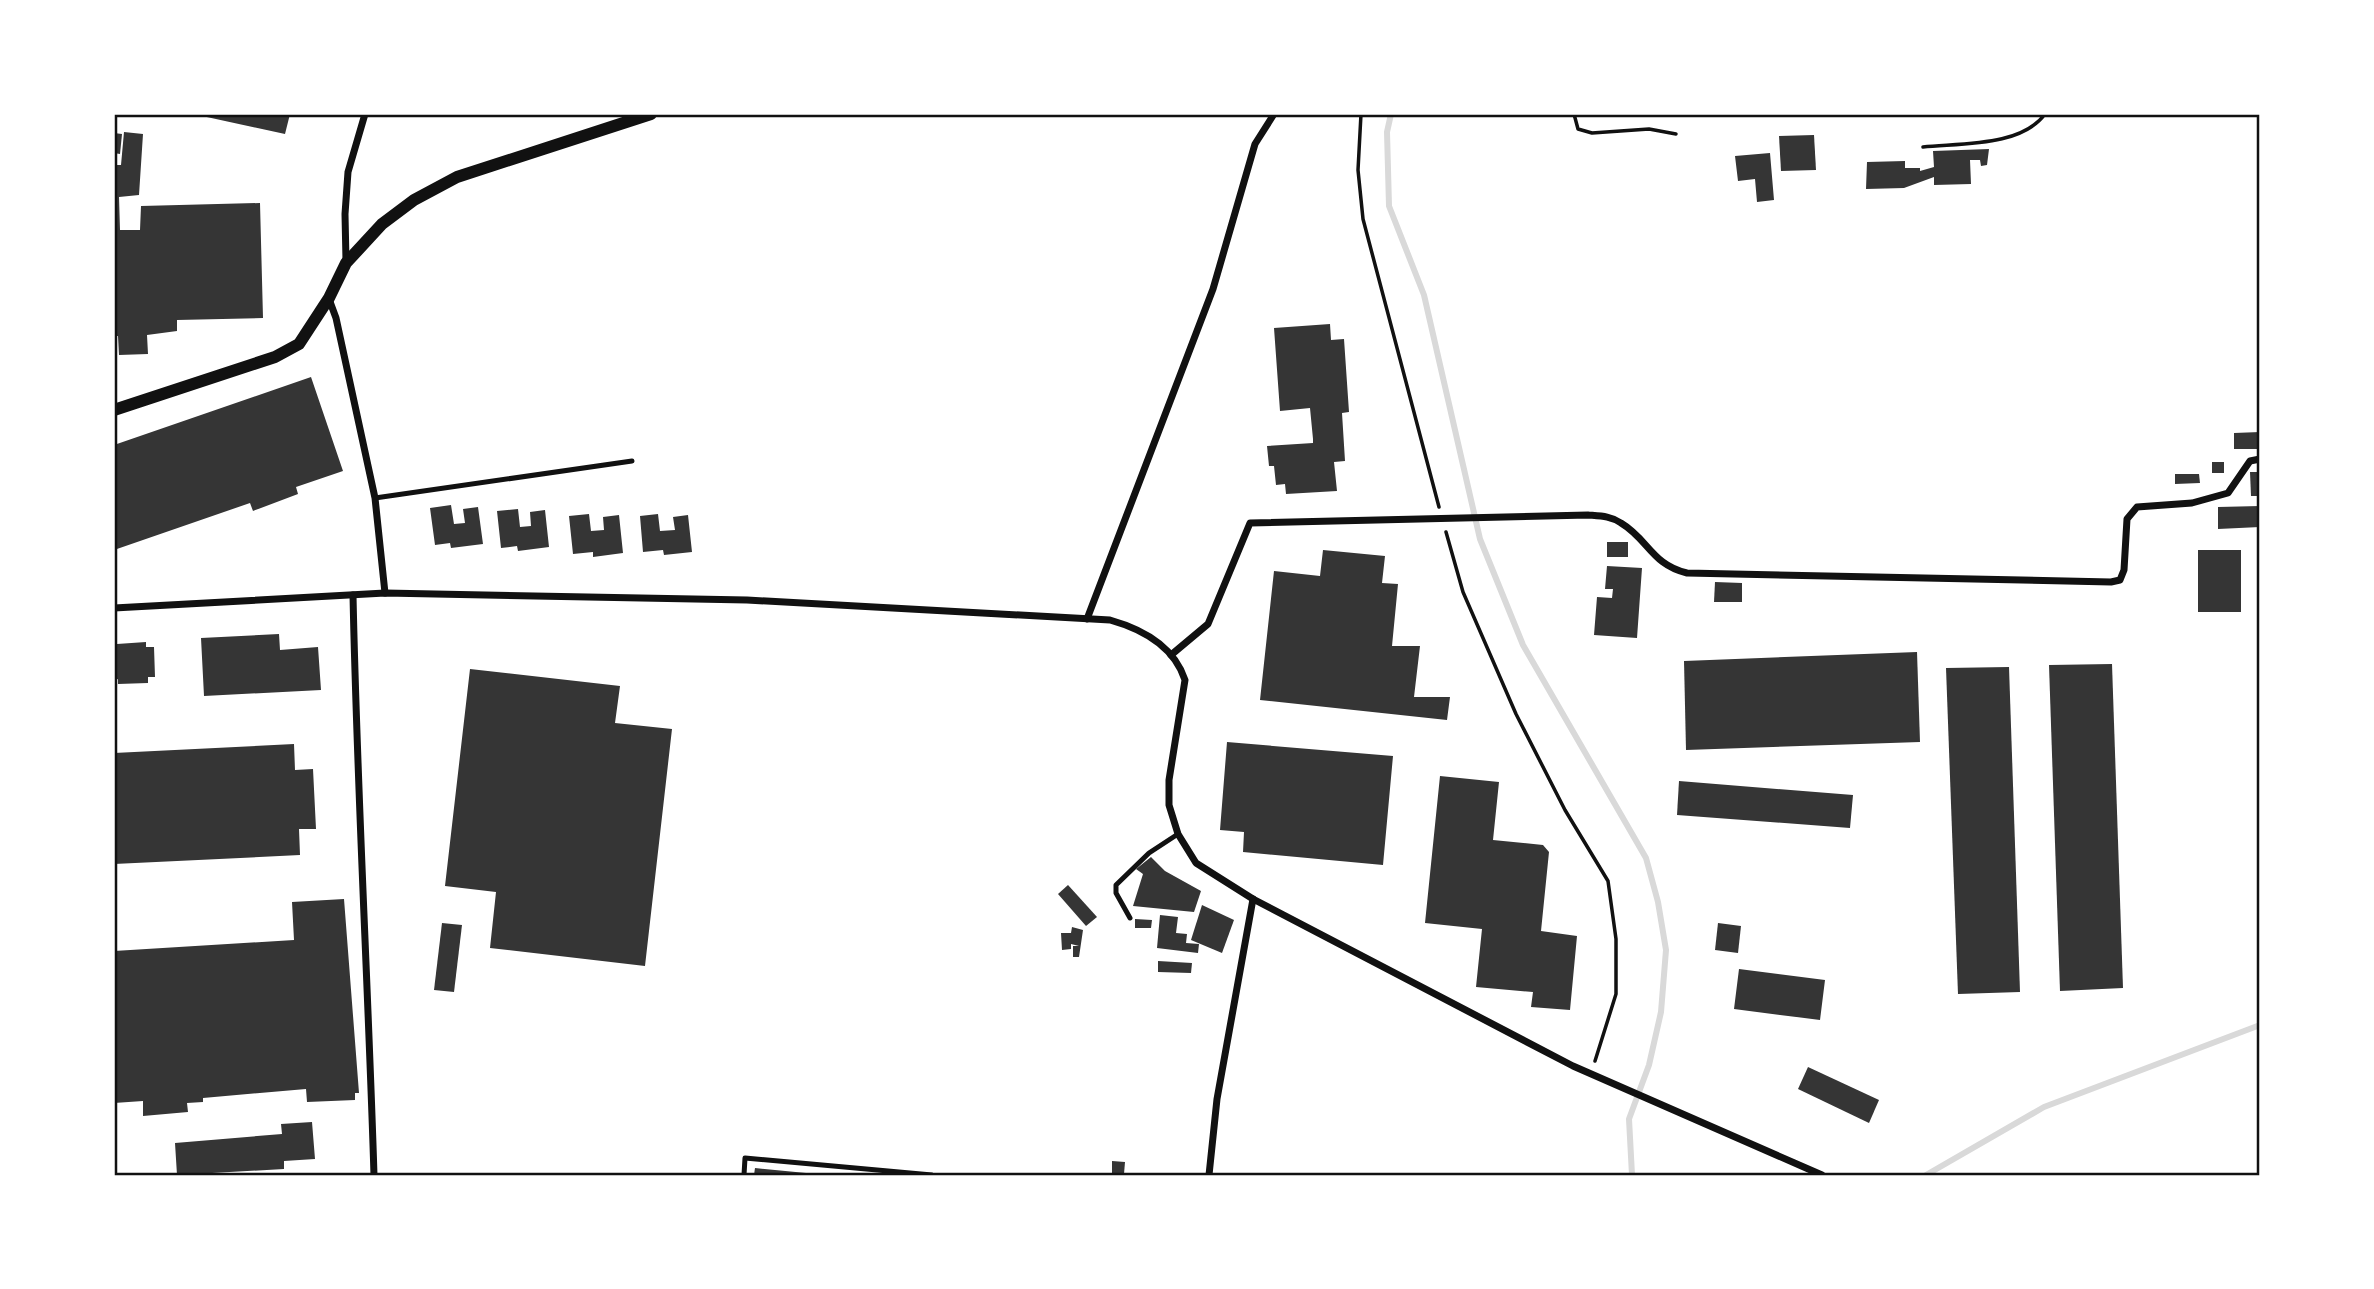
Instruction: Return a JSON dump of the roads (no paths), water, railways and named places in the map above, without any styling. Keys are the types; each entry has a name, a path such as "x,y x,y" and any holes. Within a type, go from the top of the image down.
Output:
{"street":[{"path":"346,263 348,172 365,114"},
{"path":"114,410 299,344 329,298 346,263 382,224 414,200 457,177 651,114"},
{"path":"1087,619 1213,289 1255,144 1275,114"},
{"path":"329,298 336,318 375,498 385,593"},
{"path":"1171,655 1208,624 1250,523 1610,517 1623,524 1671,569 1687,573 2111,582 2120,580 2124,570 2127,519 2131,511 2137,507 2192,503 2228,493 2250,461 2260,459"},
{"path":"114,608 385,593 747,600 1087,619 1136,627 1171,655 1180,665 1185,680 1169,780 1169,804 1178,834 1196,863 1253,899 1591,1075 1822,1175"},
{"path":"353,595 356,762 367,939 374,1175"},
{"path":"1209,1175 1217,1099 1253,899"}],"lane":[{"path":"375,498 632,461"},
{"path":"1130,918 1116,893 1116,885 1149,853 1178,834"},
{"path":"744,1175 745,1158 932,1175"}],"waterway":[{"path":"1391,114 1387,132 1389,206 1424,295 1480,539 1523,645 1646,858 1658,902 1666,950 1661,1012 1649,1065 1629,1119 1632,1175"},
{"path":"1926,1175 2044,1107 2260,1025"}]}
